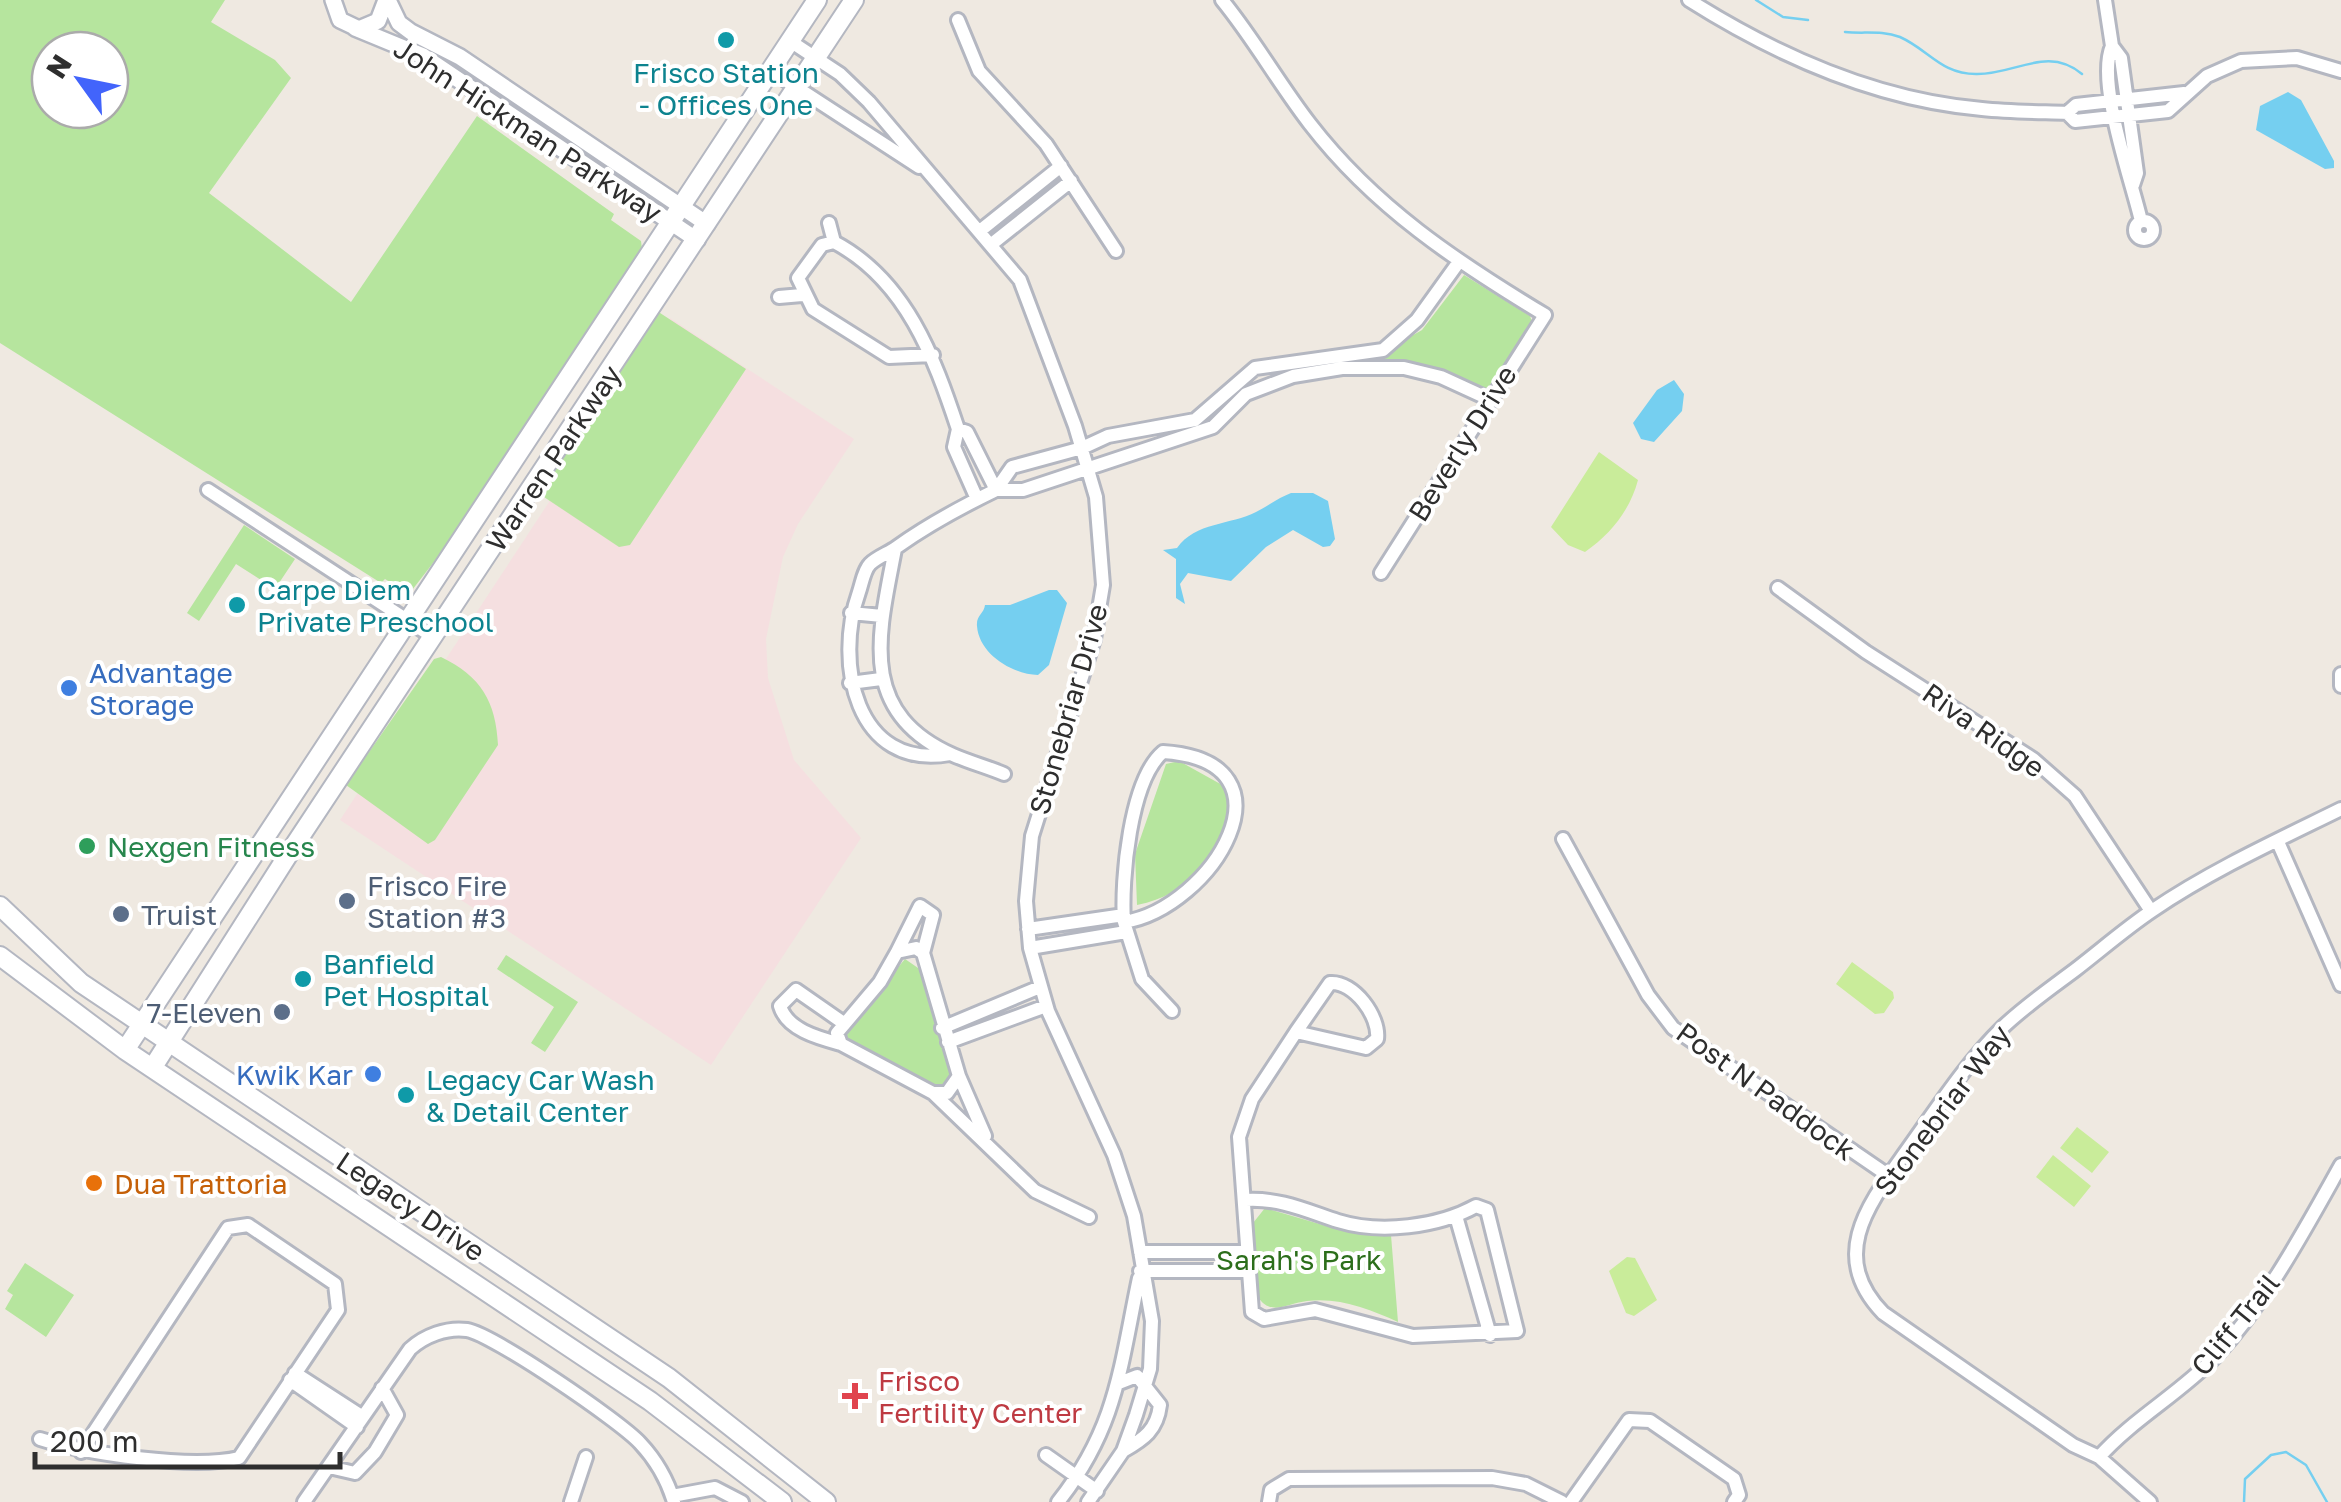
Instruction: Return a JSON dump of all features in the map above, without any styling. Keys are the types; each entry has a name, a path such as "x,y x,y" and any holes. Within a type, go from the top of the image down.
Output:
{"main road":[{"name":"Warren Parkway","path":"125,1050 817,0"},
{"name":"Warren Parkway","path":"153,1067 288,855 854,0"},
{"path":"499,478 529,494"},
{"path":"264,837 288,855"},
{"name":"Legacy Drive","path":"0,906 82,983 668,1378 826,1502"},
{"name":"Legacy Drive","path":"0,956 125,1050 650,1401 782,1502"},
{"path":"357,1205 374,1181"},
{"path":"529,1319 543,1296"}],"street":[{"path":"355,28 378,21 387,0"},
{"name":"John Hickman Parkway","path":"387,0 411,32 475,68 675,214"},
{"path":"996,490 1012,468 1138,428 1195,420 1255,368 1383,350 1416,320 1458,263 1400,218 1334,153 1222,0"},
{"path":"1689,0 1794,58 1876,87 1979,109 2067,113 2076,105 2168,111 2184,94 2224,68 2260,58 2297,58 2341,71"},
{"path":"2105,0 2112,46 2121,58 2120,110 2137,173 2132,185 2141,221"},
{"name":"John Hickman Parkway","path":"332,4 342,22 407,47 702,232"},
{"path":"958,20 979,71 1061,166 1116,251"},
{"name":"Stonebriar Drive","path":"790,41 840,74 873,106 993,243 1020,280 1082,448 1102,535 1102,586 1094,639 1032,836 1026,868 1028,928 1046,1006 1114,1156 1134,1216 1140,1271 1119,1383 1097,1446 1058,1502"},
{"path":"464,84 475,68"},
{"name":"Stonebriar Drive","path":"770,70 928,172"},
{"path":"856,125 873,106"},
{"path":"981,230 1061,166"},
{"path":"993,243 1071,181"},
{"path":"829,224 834,242"},
{"path":"932,356 889,357 813,309 802,295 798,278 822,245 834,242 853,252 887,284 932,356 958,430 954,447 976,499"},
{"name":"Beverly Drive","path":"1381,573 1545,315 1458,263"},
{"path":"779,297 802,295"},
{"path":"950,754 923,759 896,748 868,726 850,683 851,613 868,565 924,525 996,490 1023,490 1213,426 1246,394 1293,376 1342,368 1404,368 1441,377 1489,399"},
{"path":"958,430 968,432 996,490"},
{"path":"208,490 434,638"},
{"path":"895,549 882,616 881,679 888,702 950,754 1004,774"},
{"name":"Riva Ridge","path":"1778,588 1866,652 2032,759 2075,796 2151,911"},
{"path":"851,613 882,616"},
{"path":"2341,674 2341,686"},
{"path":"850,683 881,679"},
{"path":"1030,948 1125,923 1142,919 1173,904 1199,880 1227,843 1238,805 1226,777 1204,763 1170,752 1156,758 1126,848 1125,923 1142,979 1172,1011"},
{"name":"Stonebriar Way","path":"2150,1502 2099,1458 2072,1445 1950,1363 1871,1301 1860,1283 1854,1248 1866,1212 1889,1176 2001,1028 2151,911 2341,809"},
{"name":"Post N Paddock","path":"1563,839 1648,995 1673,1028 1889,1176"},
{"path":"2278,842 2341,985"},
{"path":"840,1044 837,1032 842,1022 880,982 920,906 933,915 923,953 942,1028 988,1142"},
{"path":"1028,928 1125,923"},
{"path":"897,952 916,948 923,953"},
{"path":"1246,1200 1280,1201 1350,1224 1401,1226 1456,1216 1476,1206 1486,1210 1493,1225 1517,1331 1490,1336 1413,1336 1316,1310 1260,1318 1252,1312 1248,1300 1246,1200 1239,1137 1248,1109 1296,1032 1324,988 1339,982 1376,1020 1379,1033 1366,1048 1296,1032"},
{"path":"942,1028 1040,987"},
{"path":"842,1022 796,990 780,1006 782,1014 814,1037 840,1044 933,1093 1035,1191 1089,1216"},
{"path":"948,1042 1046,1006"},
{"path":"933,1093 947,1093 959,1076"},
{"name":"Cliff Trail","path":"2099,1458 2200,1372 2231,1338 2256,1307 2341,1164"},
{"path":"1456,1216 1490,1336"},
{"path":"40,1439 80,1452 236,1459 338,1310 338,1290 328,1276 254,1228 234,1224 80,1452"},
{"path":"1140,1252 1246,1252"},
{"path":"1140,1271 1246,1271"},
{"name":"Stonebriar Drive","path":"1046,1454 1077,1477 1093,1497 1124,1451 1146,1384 1154,1333 1140,1271"},
{"path":"304,1502 410,1349 425,1338 457,1330 480,1334 632,1435 656,1463 673,1499 715,1488 742,1502"},
{"path":"293,1376 360,1422"},
{"path":"1119,1383 1137,1376 1146,1384"},
{"name":"Stonebriar Drive","path":"1124,1451 1144,1440 1158,1422 1160,1405 1146,1384"},
{"path":"329,1467 355,1473 375,1452 397,1415 382,1388"},
{"path":"1571,1502 1628,1420 1637,1418 1650,1421 1734,1478 1736,1498"},
{"path":"570,1502 586,1457"},
{"path":"1269,1502 1278,1482 1492,1478 1526,1484 1562,1502"}],"shaded area":[{"path":"670,318 854,439 798,524 783,557 766,639 768,678 794,760 861,838 711,1065 340,820"}],"green space":[{"path":"0,0 225,0 211,22 275,60 291,78 209,193 351,302 477,116 614,214 611,220 641,241 642,249 440,554 409,594 385,579 381,583 0,343"},
{"path":"1464,275 1530,316 1534,327 1492,388 1482,390 1422,364 1376,361 1376,356 1422,330"},
{"path":"657,311 746,369 630,545 619,547 544,497 542,490"},
{"path":"1599,452 1638,480 1618,520 1585,552 1568,545 1551,527"},
{"path":"244,525 295,559 275,589 236,564 199,621 187,613"},
{"path":"441,657 467,673 484,692 494,716 498,745 435,840 428,844 346,785 434,659"},
{"path":"1179,761 1224,786 1234,815 1206,860 1185,884 1156,900 1137,905 1135,854 1166,764"},
{"path":"506,955 578,1002 545,1052 531,1043 554,1007 497,969"},
{"path":"905,959 921,970 952,1076 946,1087 936,1089 848,1044 845,1031"},
{"path":"1852,962 1893,992 1894,998 1884,1013 1875,1014 1836,984"},
{"path":"2077,1127 2109,1152 2092,1173 2060,1148"},
{"path":"2053,1155 2091,1186 2074,1207 2036,1177"},
{"name":"Sarah's Park","path":"1265,1208 1347,1232 1391,1235 1398,1322 1342,1302 1307,1301 1274,1308 1263,1303 1258,1297 1253,1223"},
{"path":"1627,1257 1635,1258 1657,1300 1634,1316 1626,1313 1609,1271"},
{"path":"25,1263 74,1295 46,1337 5,1309 13,1295 7,1291"}],"water":[{"path":"2288,92 2301,100 2334,161 2334,168 2325,169 2256,130 2260,106"},
{"path":"1674,380 1684,394 1682,411 1654,442 1641,439 1633,423 1657,390"},
{"path":"1291,493 1313,493 1328,501 1335,539 1330,546 1323,547 1293,530 1266,547 1231,581 1188,573 1180,584 1185,604 1176,598 1176,559 1163,550 1177,548 1193,533 1256,512"},
{"path":"1057,590 1067,603 1049,665 1038,675 1028,674 990,654 979,636 977,622 985,605 1010,605"}],"waterway":[{"path":"1756,0 1783,17 1808,20"},
{"path":"1845,32 1900,37 1944,66 1964,73 1990,73 2056,62 2082,74"},
{"path":"2244,1502 2245,1479 2271,1455 2286,1452 2306,1465 2327,1502"}],"place":[{"name":"Frisco Station - Offices One","path":"726,40"},
{"name":"Carpe Diem Private Preschool","path":"237,605"},
{"name":"Advantage Storage","path":"69,688"},
{"name":"Nexgen Fitness","path":"87,846"},
{"name":"Frisco Fire Station #3","path":"347,901"},
{"name":"Truist","path":"121,914"},
{"name":"Banfield Pet Hospital","path":"303,979"},
{"name":"7-Eleven","path":"282,1012"},
{"name":"Kwik Kar","path":"373,1074"},
{"name":"Legacy Car Wash & Detail Center","path":"406,1095"},
{"name":"Dua Trattoria","path":"94,1183"},
{"name":"Frisco Fertility Center","path":"855,1396"}]}
